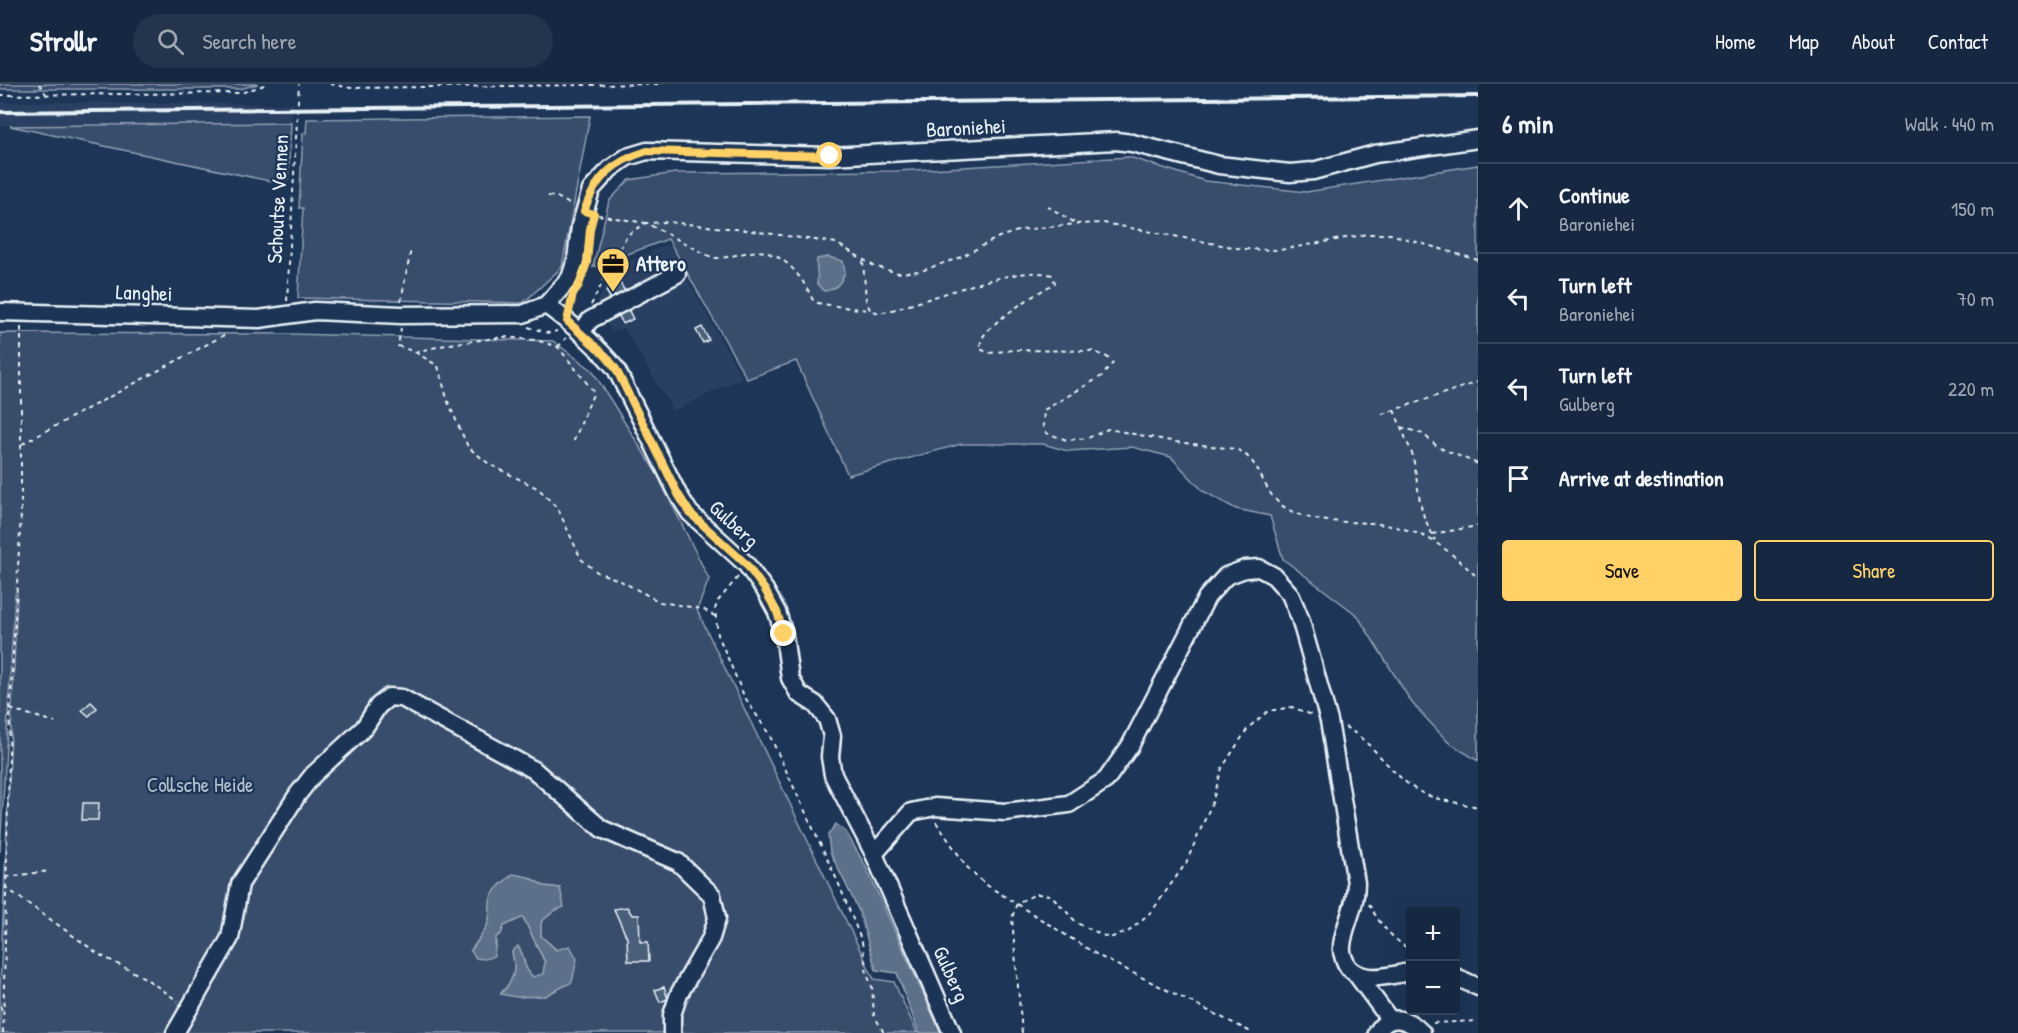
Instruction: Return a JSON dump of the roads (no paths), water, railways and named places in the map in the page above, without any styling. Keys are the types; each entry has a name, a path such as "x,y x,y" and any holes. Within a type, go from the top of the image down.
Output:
{"street":[{"name":"Baroniehei","path":"546,305 570,278 576,260 584,211 591,190 610,169 627,157 647,151 830,156 1116,141 1219,165 1290,173 1313,171 1375,154 1478,139"},
{"path":"586,326 676,274"},
{"name":"Langhei","path":"0,312 259,319 315,311 401,315 524,314 546,305"},
{"name":"Gulberg","path":"546,305 586,326 616,369 678,494 690,513 746,564 765,590 777,612 784,634 790,678 799,694 815,704 827,719 832,736 830,757 833,775 874,854 952,1033"},
{"path":"874,854 911,812 935,807 1005,812 1069,804 1106,780 1130,746 1207,597 1226,576 1245,569 1259,568 1274,576 1290,594 1300,618 1329,721 1356,883 1356,900 1342,948 1345,963 1357,975 1390,1020"},
{"path":"176,1033 230,938 240,884 298,794 313,775 364,728 378,706 389,697 402,698 534,770 602,829 678,862 712,895 717,918 711,938 679,994 672,1015 672,1033"},
{"path":"1357,975 1376,978 1406,973"},
{"path":"1460,979 1478,987"},
{"path":"1377,1033 1381,1026 1390,1020 1399,1018 1417,1028"}],"railway":[{"path":"0,112 1478,96"}],"place":[{"name":"Attero","path":"613,293"}],"park label":[{"name":"Collsche Heide","path":"200,785"}]}
